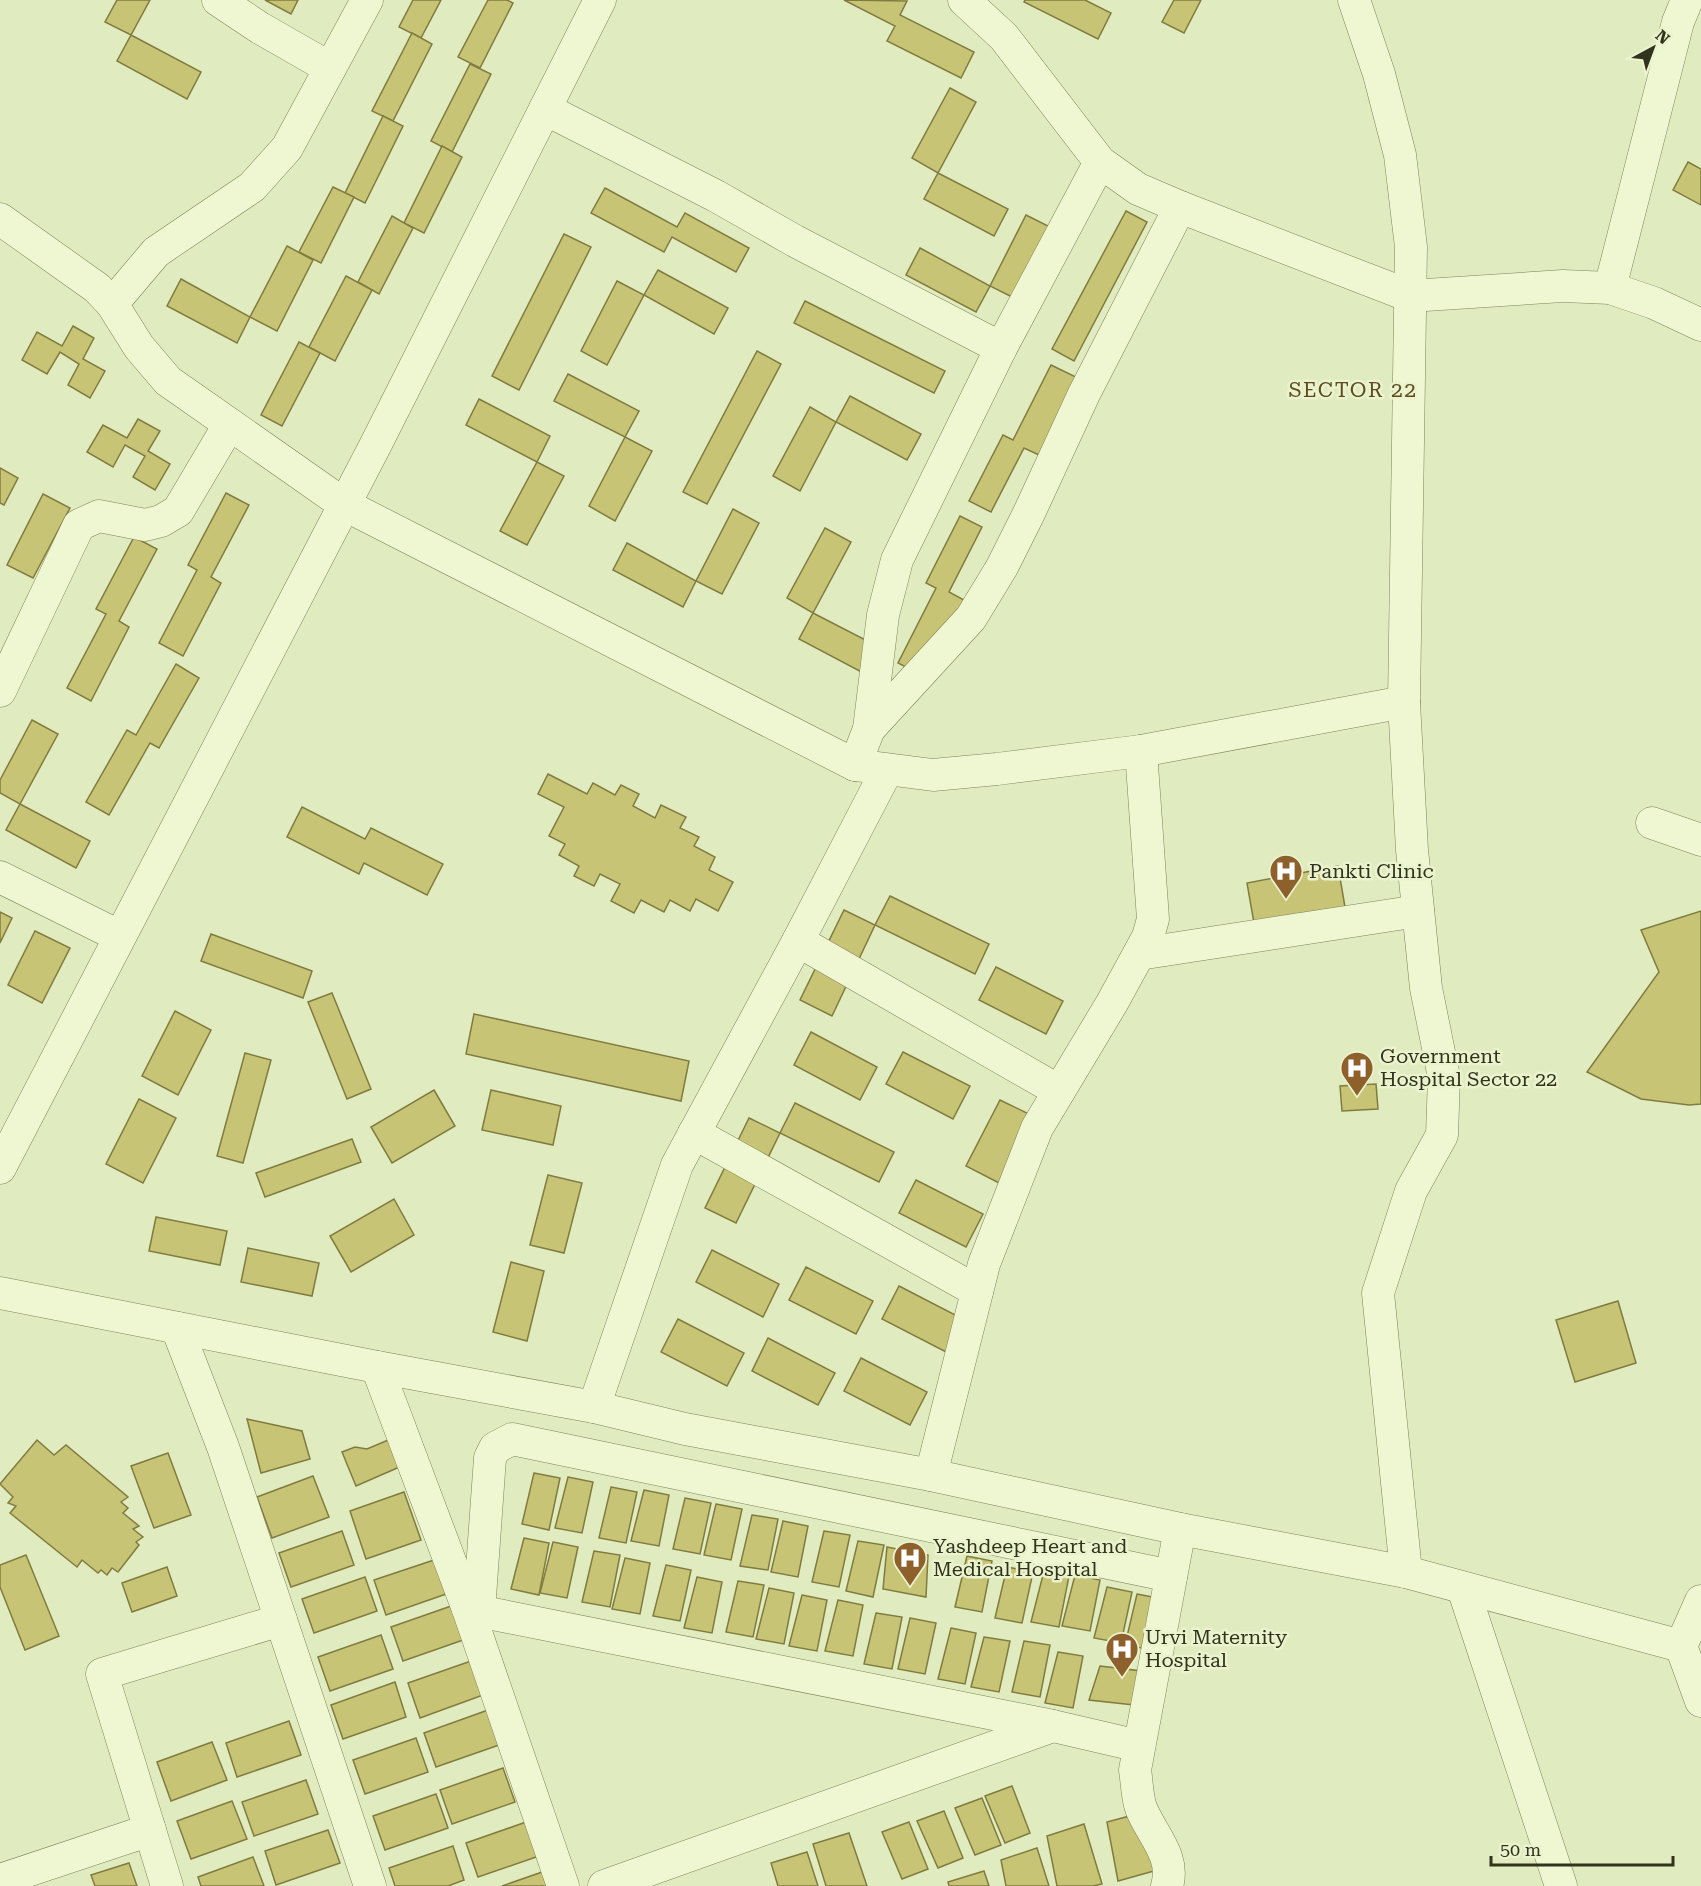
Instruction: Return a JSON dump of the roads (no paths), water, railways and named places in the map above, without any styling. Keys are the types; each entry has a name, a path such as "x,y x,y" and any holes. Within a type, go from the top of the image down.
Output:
{"street":[{"path":"218,0 260,28 330,68"},
{"path":"112,304 156,252 252,187 287,148 367,0"},
{"path":"0,1168 8,1131 119,936 345,505 600,0"},
{"path":"964,0 1004,37 1100,162 1138,189 1410,296 1563,286 1610,288 1654,303 1701,325"},
{"path":"1354,0 1379,74 1400,155 1411,247 1404,702 1412,850 1426,988 1444,1077 1442,1135 1411,1191 1378,1293 1406,1572"},
{"path":"1610,288 1678,22 1687,0"},
{"path":"545,109 716,196 795,241 1001,348"},
{"path":"855,765 869,729 883,615 897,560 1001,348 1100,162"},
{"path":"869,729 971,618 1002,567 1084,394 1180,207"},
{"path":"0,219 97,288 112,304 139,347 168,381 345,505 855,765 933,775 1142,751 1404,702"},
{"path":"0,691 13,633 79,525 99,516 145,525 161,521 178,511 230,425"},
{"path":"931,1476 984,1264 1037,1128 1148,937 1153,919 1142,751"},
{"path":"594,1407 677,1164 798,941 887,770"},
{"path":"1652,823 1701,840"},
{"path":"0,877 119,936"},
{"path":"1139,954 1418,911"},
{"path":"798,941 1059,1090"},
{"path":"694,1133 977,1291"},
{"path":"0,1293 594,1407 685,1429 1406,1572 1681,1646"},
{"path":"177,1328 223,1447 370,1886"},
{"path":"377,1367 473,1610 563,1886"},
{"path":"473,1610 490,1458 495,1448 512,1439 1171,1576"},
{"path":"1167,1886 1171,1874 1161,1845 1141,1807 1134,1770 1180,1529"},
{"path":"1463,1588 1561,1886"},
{"path":"1701,1601 1681,1646 1701,1701"},
{"path":"473,1610 1053,1726 1139,1746"},
{"path":"167,1886 102,1674 281,1620"},
{"path":"604,1886 1053,1726"},
{"path":"0,1880 150,1830"}],"place":[{"name":"Pankti Clinic","path":"1286,900"},
{"name":"Government Hospital Sector 22","path":"1357,1097"},
{"name":"Yashdeep Heart and Medical Hospital","path":"910,1587"},
{"name":"Urvi Maternity Hospital","path":"1122,1678"}],"district":[{"name":"SECTOR 22","path":"1353,390"}]}
